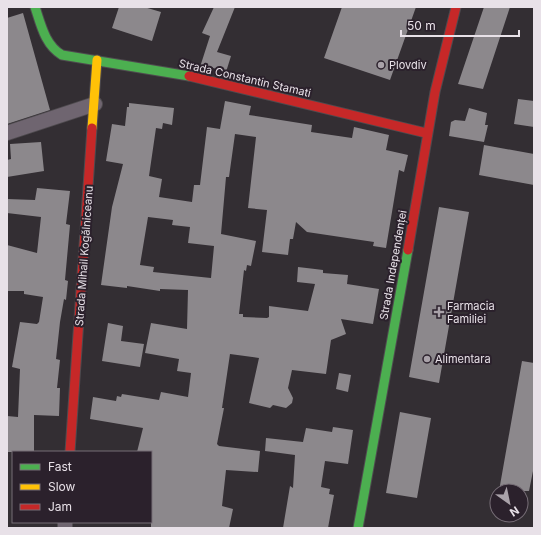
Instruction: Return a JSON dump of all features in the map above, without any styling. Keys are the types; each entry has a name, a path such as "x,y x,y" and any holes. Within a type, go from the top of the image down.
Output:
{"street":[{"name":"Strada Constantin Stamati","path":"36,7 50,46 56,53 74,58 98,60 176,74 426,133"},
{"name":"Strada Independenței","path":"358,528 421,179 426,133 439,66 456,7"},
{"name":"Strada Mihail Kogălniceanu","path":"70,451 98,60"},
{"path":"7,133 95,104"}],"building":[{"path":"119,7 144,7 161,12 152,41 112,28"},
{"path":"214,7 235,7 217,52 231,56 226,72 210,67 210,70 200,67 210,36 202,33"},
{"path":"342,7 416,7 390,80 324,58"},
{"path":"484,7 510,7 483,89 458,84"},
{"path":"23,13 50,110 7,124 7,18"},
{"path":"518,99 534,101 534,127 514,124"},
{"path":"225,101 251,106 249,115 312,125 311,132 352,138 354,127 389,135 386,150 408,155 404,172 399,170 386,248 373,246 374,242 307,232 296,222 293,239 290,239 288,255 262,252 267,210 248,208 256,137 235,134 229,177 226,177 221,234 256,241 251,266 247,265 246,271 244,270 239,314 243,314 243,317 267,318 269,317 269,306 308,311 315,284 297,282 298,267 323,270 323,273 348,275 347,284 379,289 373,324 341,319 346,334 331,340 326,374 292,370 288,388 293,398 292,403 286,408 273,405 270,408 249,403 259,358 230,354 222,408 224,408 217,444 219,446 260,451 258,472 226,470 222,506 233,509 229,528 151,528 152,451 137,451 143,428 90,419 93,397 116,401 117,396 121,397 122,394 159,400 161,392 188,397 191,373 177,371 179,359 145,353 151,323 187,329 188,290 160,289 160,291 127,286 127,288 101,285 112,207 123,164 106,161 112,124 125,126 127,107 129,107 129,103 174,108 172,125 163,123 162,129 156,128 149,176 162,179 159,197 192,202 194,185 200,185 207,127 220,129","holes":["148,217 173,220 172,225 190,227 188,243 214,246 211,278 153,272 154,267 140,265"]},
{"path":"469,108 487,113 485,125 488,125 484,142 449,136 451,122 455,120 465,121"},
{"path":"41,142 44,171 7,177 7,160 11,159 10,144"},
{"path":"484,145 534,154 534,185 479,175"},
{"path":"37,188 70,191 66,224 70,225 65,280 68,281 66,300 64,299 60,322 56,359 60,360 57,388 60,388 59,416 34,415 34,451 7,452 7,416 18,417 20,369 12,367 20,322 37,324 39,322 43,297 24,294 24,291 7,291 7,245 37,253 41,217 7,213 7,199 35,200"},
{"path":"439,207 469,212 439,383 409,377"},
{"path":"108,323 123,326 121,341 144,344 140,367 102,361"},
{"path":"522,361 534,363 534,466 529,491 529,483 500,483"},
{"path":"339,373 351,375 348,392 336,389"},
{"path":"400,412 431,418 417,498 386,493"},
{"path":"333,427 353,430 348,464 325,461 321,487 330,489 329,494 334,495 328,528 283,528 290,486 293,488 295,455 265,451 266,438 303,442 306,428 332,432"}],"traffic: fast":[{"path":"35,7 44,34 51,46 62,55 189,76"},
{"path":"358,528 408,250"}],"traffic: slow":[{"path":"92,128 97,60"}],"traffic: jam":[{"path":"408,250 435,92 456,7"},
{"path":"189,76 426,133"},
{"path":"70,451 92,128"}],"place":[{"name":"Plovdiv","path":"381,65"},
{"name":"Farmacia Familiei","path":"439,312"},
{"name":"Alimentara","path":"427,359"}]}
